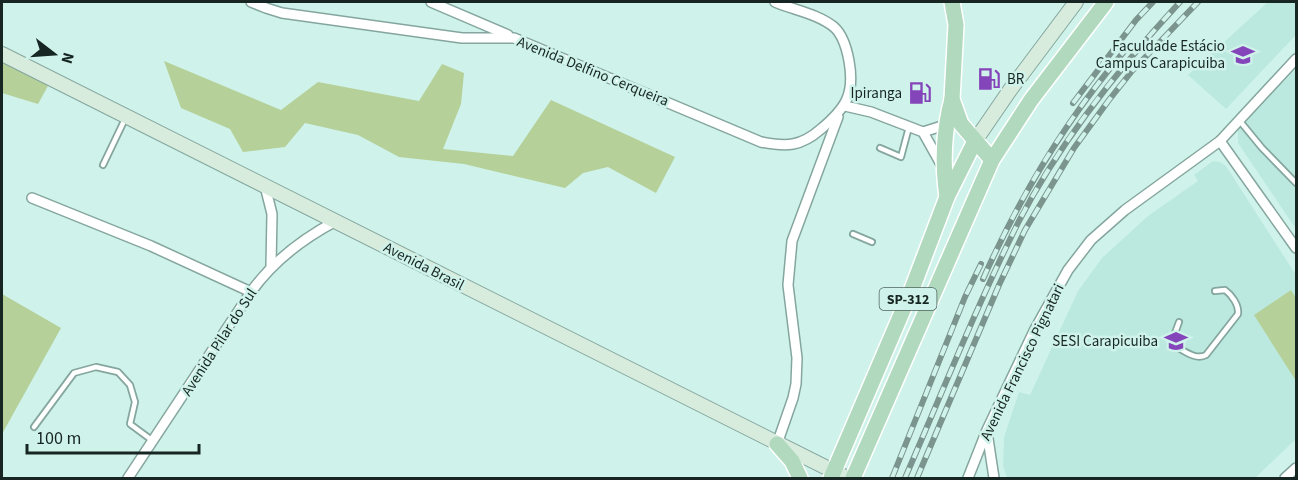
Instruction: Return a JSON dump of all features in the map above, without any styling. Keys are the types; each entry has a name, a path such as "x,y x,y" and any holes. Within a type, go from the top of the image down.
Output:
{"main road":[{"path":"947,197 943,167 945,125 952,99 956,25 952,2"},
{"name":"SP-312","path":"838,476 947,197 975,141 1076,2"},
{"name":"SP-312","path":"853,478 992,160 1031,100 1106,2"},
{"name":"Avenida Brasil","path":"2,54 838,476"},
{"path":"952,99 961,124 992,160"},
{"path":"777,444 792,461 800,478"}],"street":[{"name":"Avenida Delfino Cerqueira","path":"251,2 282,13 462,38 514,38 761,142 786,145 805,140 839,115 845,106"},
{"path":"431,2 514,38"},
{"path":"779,2 819,18 835,27 841,36 846,48 850,73 845,106 871,112 922,132 945,125"},
{"name":"Avenida Francisco Pignatari","path":"968,478 987,430 1034,331 1068,270 1091,240 1125,210 1220,141 1296,58"},
{"path":"777,444 794,398 796,384 797,358 788,285 792,241 839,115"},
{"path":"922,132 943,167"},
{"path":"1220,141 1296,248"},
{"path":"265,186 272,214 271,266"},
{"path":"32,198 152,246 250,292"},
{"name":"Avenida Pilar do Sul","path":"128,478 250,292 271,266 308,238 336,221"},
{"path":"987,430 994,478"},
{"path":"1285,478 1296,468"}],"lane":[{"path":"103,165 126,117"},
{"path":"1239,120 1296,183"},
{"path":"880,148 901,157 909,127"},
{"path":"853,234 872,242"},
{"path":"1179,322 1171,344 1195,357 1206,355 1239,314 1230,294 1225,290 1215,291"},
{"path":"34,427 74,373 96,366 118,372 130,385 135,402 130,424 153,441"}],"shaded area":[{"name":"Faculdade Estácio Campus Carapicuiba","path":"1268,2 1296,2 1296,35 1226,109 1188,75"},
{"path":"1296,69 1296,229 1238,143 1238,127"},
{"name":"SESI Carapicuiba","path":"1213,161 1226,166 1296,275 1296,439 1255,478 1007,478 1003,466 1004,437 1019,392 1030,395 1078,291 1102,258 1148,216 1198,181 1194,175"}],"green space":[{"path":"2,59 49,84 38,104 2,93"},
{"path":"164,61 281,110 318,82 419,101 442,64 464,73 461,104 443,149 513,156 551,100 675,157 656,193 608,167 583,173 565,188 464,164 399,157 358,135 305,123 285,147 243,152 230,129 181,108"},
{"path":"1291,290 1296,298 1296,381 1254,315"},
{"path":"2,294 61,328 2,434"}],"railway":[{"path":"1073,103 1136,20 1153,2"},
{"path":"905,478 960,349 1035,191 1092,106 1180,2"},
{"path":"917,478 999,285 1025,230 1074,148 1109,100 1132,71 1198,2"},
{"path":"983,279 1013,217 1046,158 1084,102 1127,48"},
{"path":"892,478 965,297 981,264"}],"place":[{"name":"Faculdade Estácio Campus Carapicuiba","path":"1243,55"},
{"name":"BR","path":"989,79"},
{"name":"Ipiranga","path":"920,93"},
{"name":"SESI Carapicuiba","path":"1176,341"}]}
